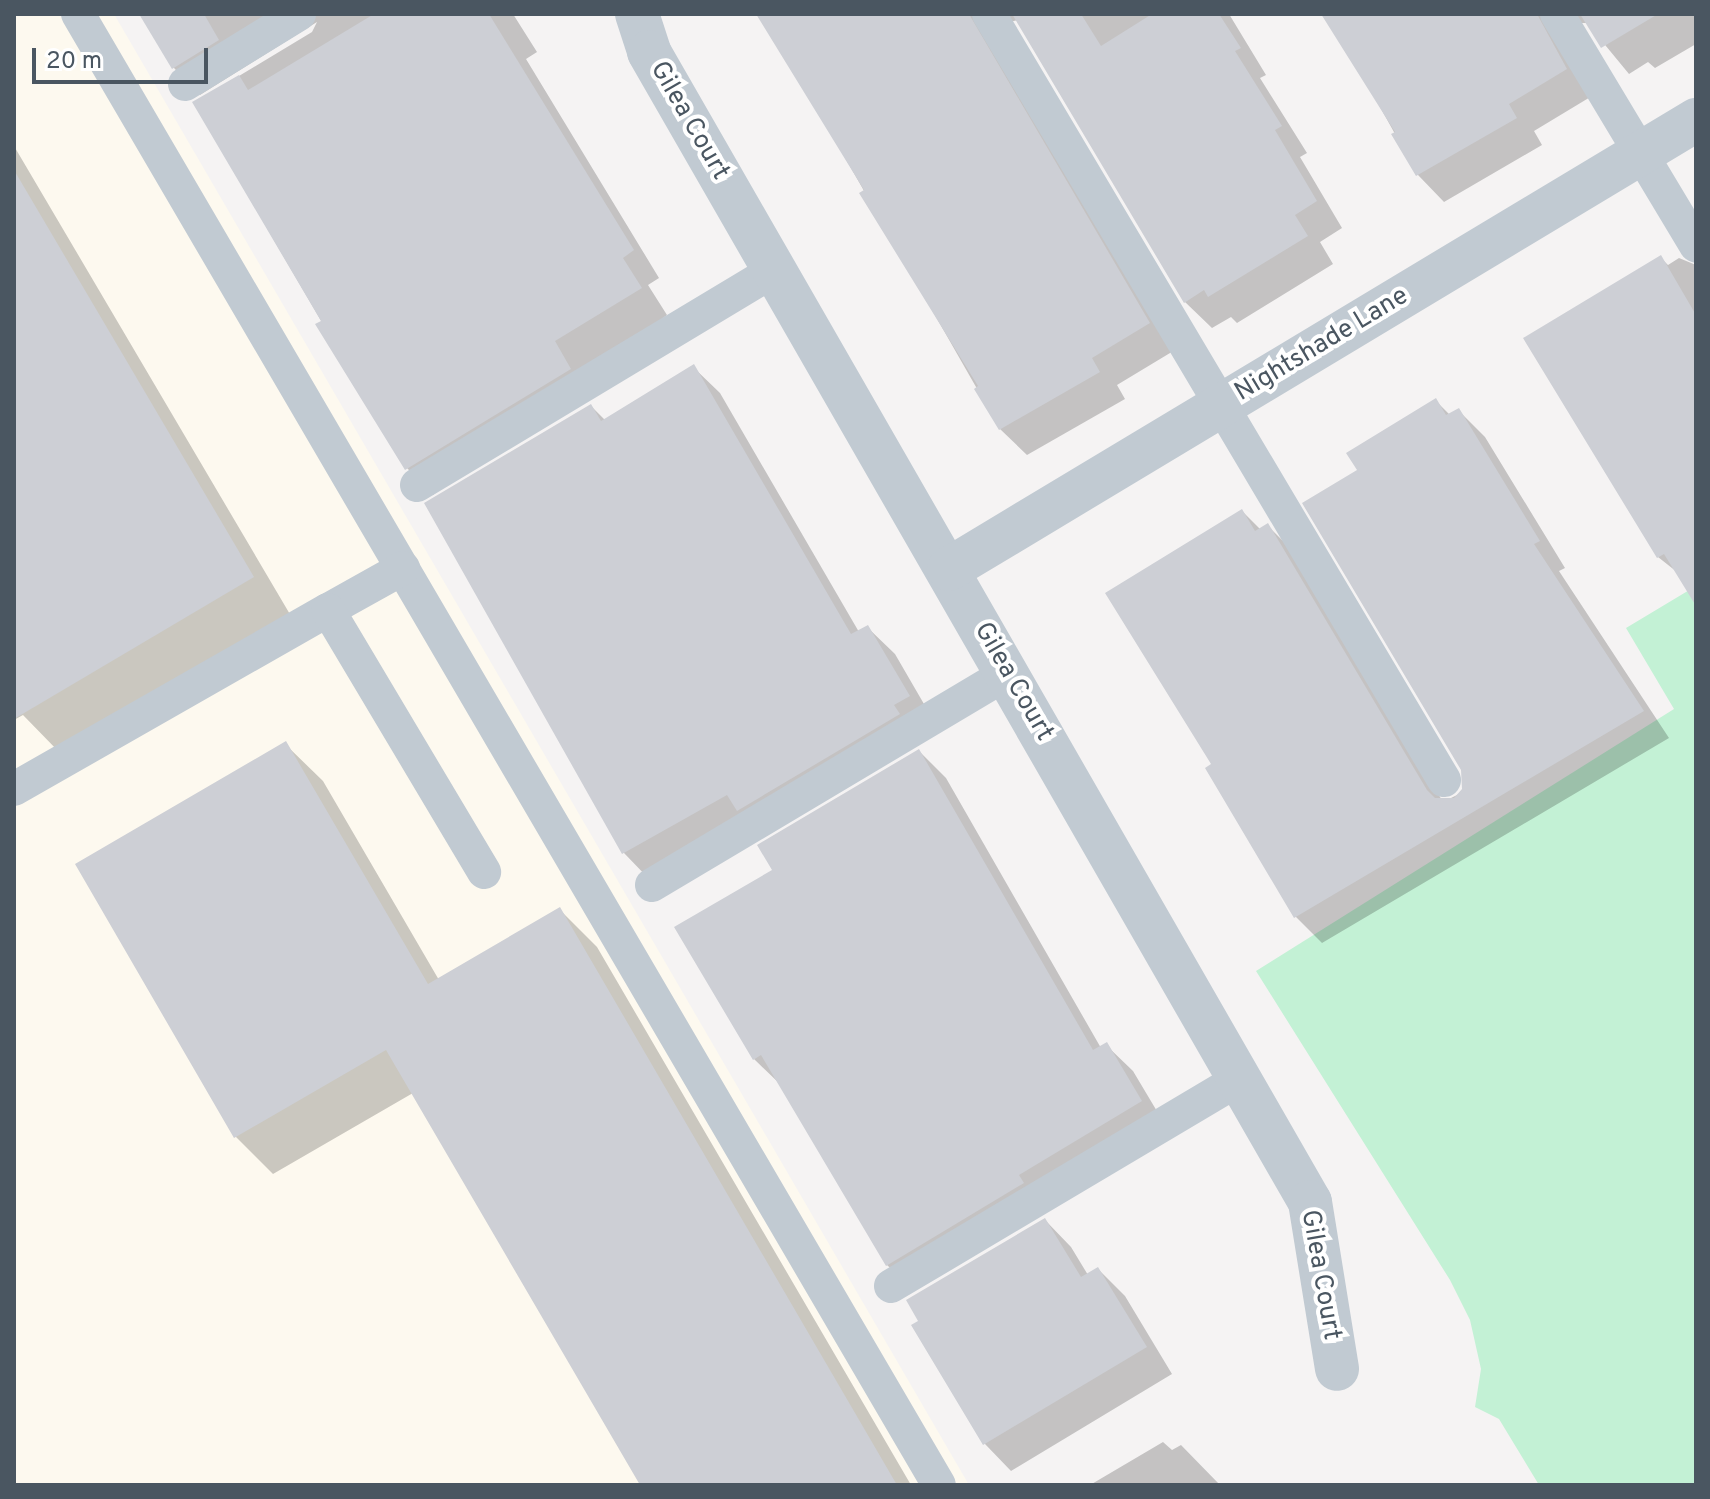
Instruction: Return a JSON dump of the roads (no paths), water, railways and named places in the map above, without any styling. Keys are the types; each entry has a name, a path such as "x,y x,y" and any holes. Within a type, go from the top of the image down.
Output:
{"street":[{"name":"Gilea Court","path":"637,14 649,52 949,569 1310,1202 1337,1369"},
{"name":"Nightshade Lane","path":"949,569 1696,120"}],"lane":[{"path":"78,14 939,1485"},
{"path":"185,84 299,14"},
{"path":"989,14 1444,780"},
{"path":"1557,14 1696,245"},
{"path":"417,485 775,270"},
{"path":"14,789 403,568"},
{"path":"328,610 484,872"},
{"path":"652,885 1007,673"},
{"path":"891,1286 1239,1079"}]}
